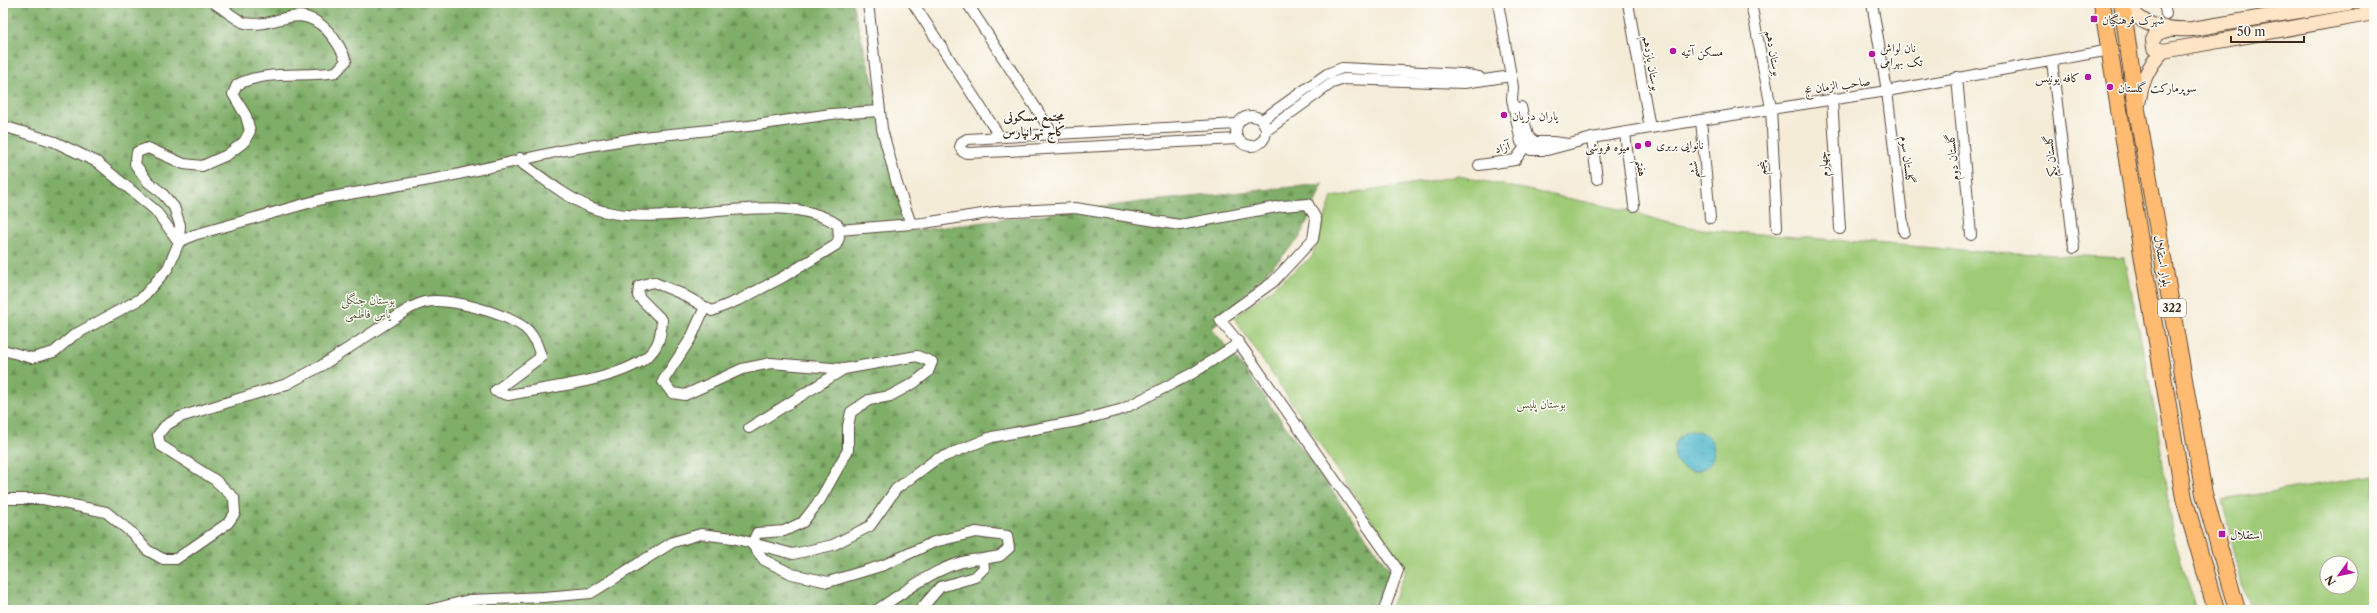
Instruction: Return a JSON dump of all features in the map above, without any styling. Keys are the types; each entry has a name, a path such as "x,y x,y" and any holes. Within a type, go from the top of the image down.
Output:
{"main road":[{"name":"بلوار استقلال","path":"2102,3 2144,266 2184,498 2216,610"},
{"name":"بلوار استقلال","path":"2122,3 2137,110 2204,494 2237,610"},
{"path":"2127,3 2132,13 2147,24 2168,30"},
{"path":"2348,3 2192,29 2168,30 2157,33 2153,40 2154,48 2163,51 2374,13"},
{"path":"2137,110 2142,81 2152,62 2163,51"}],"street":[{"path":"3,350 32,358 54,352 74,335 142,298 168,268 179,242 180,225 174,207 140,172 135,164 137,152 148,148 184,164 202,166 227,155 244,142 250,131 246,116 234,94 237,85 247,80 266,77 320,75 336,72 346,61 335,39 319,20 301,12 256,23 244,23 214,3"},
{"path":"868,3 882,129 891,163 911,224"},
{"path":"913,3 1000,137"},
{"path":"967,3 1053,134 1054,149"},
{"path":"1498,3 1513,87 1519,100 1528,136 1535,142 1568,144"},
{"name":"بوستان یازدهم","path":"1628,3 1650,128"},
{"name":"بوستان دهم","path":"1751,3 1771,108"},
{"name":"گلستان سوم","path":"1872,3 1886,91 1904,232"},
{"path":"2164,3 2166,14"},
{"name":"صاحب الزمان عج","path":"1526,146 1531,150 1547,150 1592,138 1832,98 1886,91 2110,50"},
{"name":"گلستان یکم","path":"2052,61 2074,248"},
{"path":"1262,120 1327,74 1342,68 1462,74 1485,78"},
{"path":"1266,131 1262,120 1255,116 1247,116 1237,124 1235,131 1237,139 1243,145 1255,146 1262,142 1266,131 1332,83 1344,79 1464,83 1485,78 1511,76"},
{"name":"گلستان دوم","path":"1957,78 1971,235"},
{"path":"1513,87 1512,99 1521,142 1526,146"},
{"name":"چهارم","path":"1832,98 1840,229"},
{"name":"پنجم","path":"1771,108 1778,226"},
{"path":"179,242 194,235 285,208 326,198 446,177 520,158 642,137 749,126 831,114 880,110"},
{"name":"ششم","path":"1701,120 1710,218"},
{"path":"1237,124 1000,137 964,140 960,144 961,150 968,153 1237,139"},
{"path":"3,126 55,142 97,162 155,210 179,242"},
{"name":"هفتم","path":"1625,133 1634,206"},
{"path":"1592,138 1597,179"},
{"name":"آزاد","path":"1479,165 1515,160 1526,146"},
{"path":"3,499 43,499 106,512 132,533 147,550 163,559 176,559 228,523 235,513 234,498 214,480 160,445 158,435 165,426 180,416 287,384 321,366 410,308 424,302 440,301 471,305 525,328 537,342 541,357 495,391 508,395 616,373 640,364 651,353 660,338 662,320 638,296 639,286 652,282 682,294 712,311 741,299 814,259 836,245 840,238 838,225 828,218 804,210 759,210 626,215 590,207 563,192 523,164 520,158"},
{"path":"839,230 911,224 995,212 1075,208 1180,225 1282,206 1308,204 1316,219 1312,239 1273,282 1220,320 1239,343 1398,570 1384,610"},
{"path":"705,307 691,338 663,381 672,393 685,395 742,369 771,363 844,369 917,356 932,362 928,372 914,384 890,396 869,400 851,412 848,426 848,450 820,500 803,522 784,531 757,533 752,544"},
{"path":"429,610 469,600 544,597 591,593 673,542 701,534 733,538 793,554 833,545 870,526 896,489 935,460 992,437 1078,421 1123,409 1193,373 1239,343"},
{"path":"749,428 844,369"},
{"path":"752,544 764,560 792,574 828,582 884,565 934,542 976,532 1007,536 1009,548 1000,556 983,559 968,559 946,566 877,610"},
{"path":"920,610 940,587 975,577 984,568 983,559"}],"green space":[{"name":"بوستان جنگلی یاس فاطمی","path":"3,3 852,3 913,231 1141,202 1323,184 1300,238 1212,329 1239,362 1390,570 1377,610 3,610"},
{"name":"بوستان پلیس","path":"1459,176 1630,211 1669,223 1708,230 1974,251 2125,258 2157,423 2172,531 2196,610 1389,610 1406,571 1234,318 1312,257 1332,197"},
{"path":"2374,475 2374,610 2251,610 2242,585 2222,500"}],"water":[{"path":"1698,431 1705,434 1711,440 1714,451 1713,459 1705,468 1698,471 1690,471 1683,468 1675,459 1674,447 1677,440 1686,432"}],"place":[{"name":"شهرک فرهنگیان","path":"2094,19"},
{"name":"مسکن آتیه","path":"1673,51"},
{"name":"نان‌ لواش‌ تک‌ بهرامی","path":"1872,54"},
{"name":"کافه یونیس","path":"2088,77"},
{"name":"سوپرمارکت گلستان","path":"2110,87"},
{"name":"یاران دریان","path":"1504,115"},
{"name":"نانوایی بربری","path":"1648,144"},
{"name":"میوه فروشی","path":"1638,146"},
{"name":"استقلال","path":"2222,534"}],"district":[{"name":"مجتمع مسکونی کاج تهرانپارس","path":"1034,124"}]}
